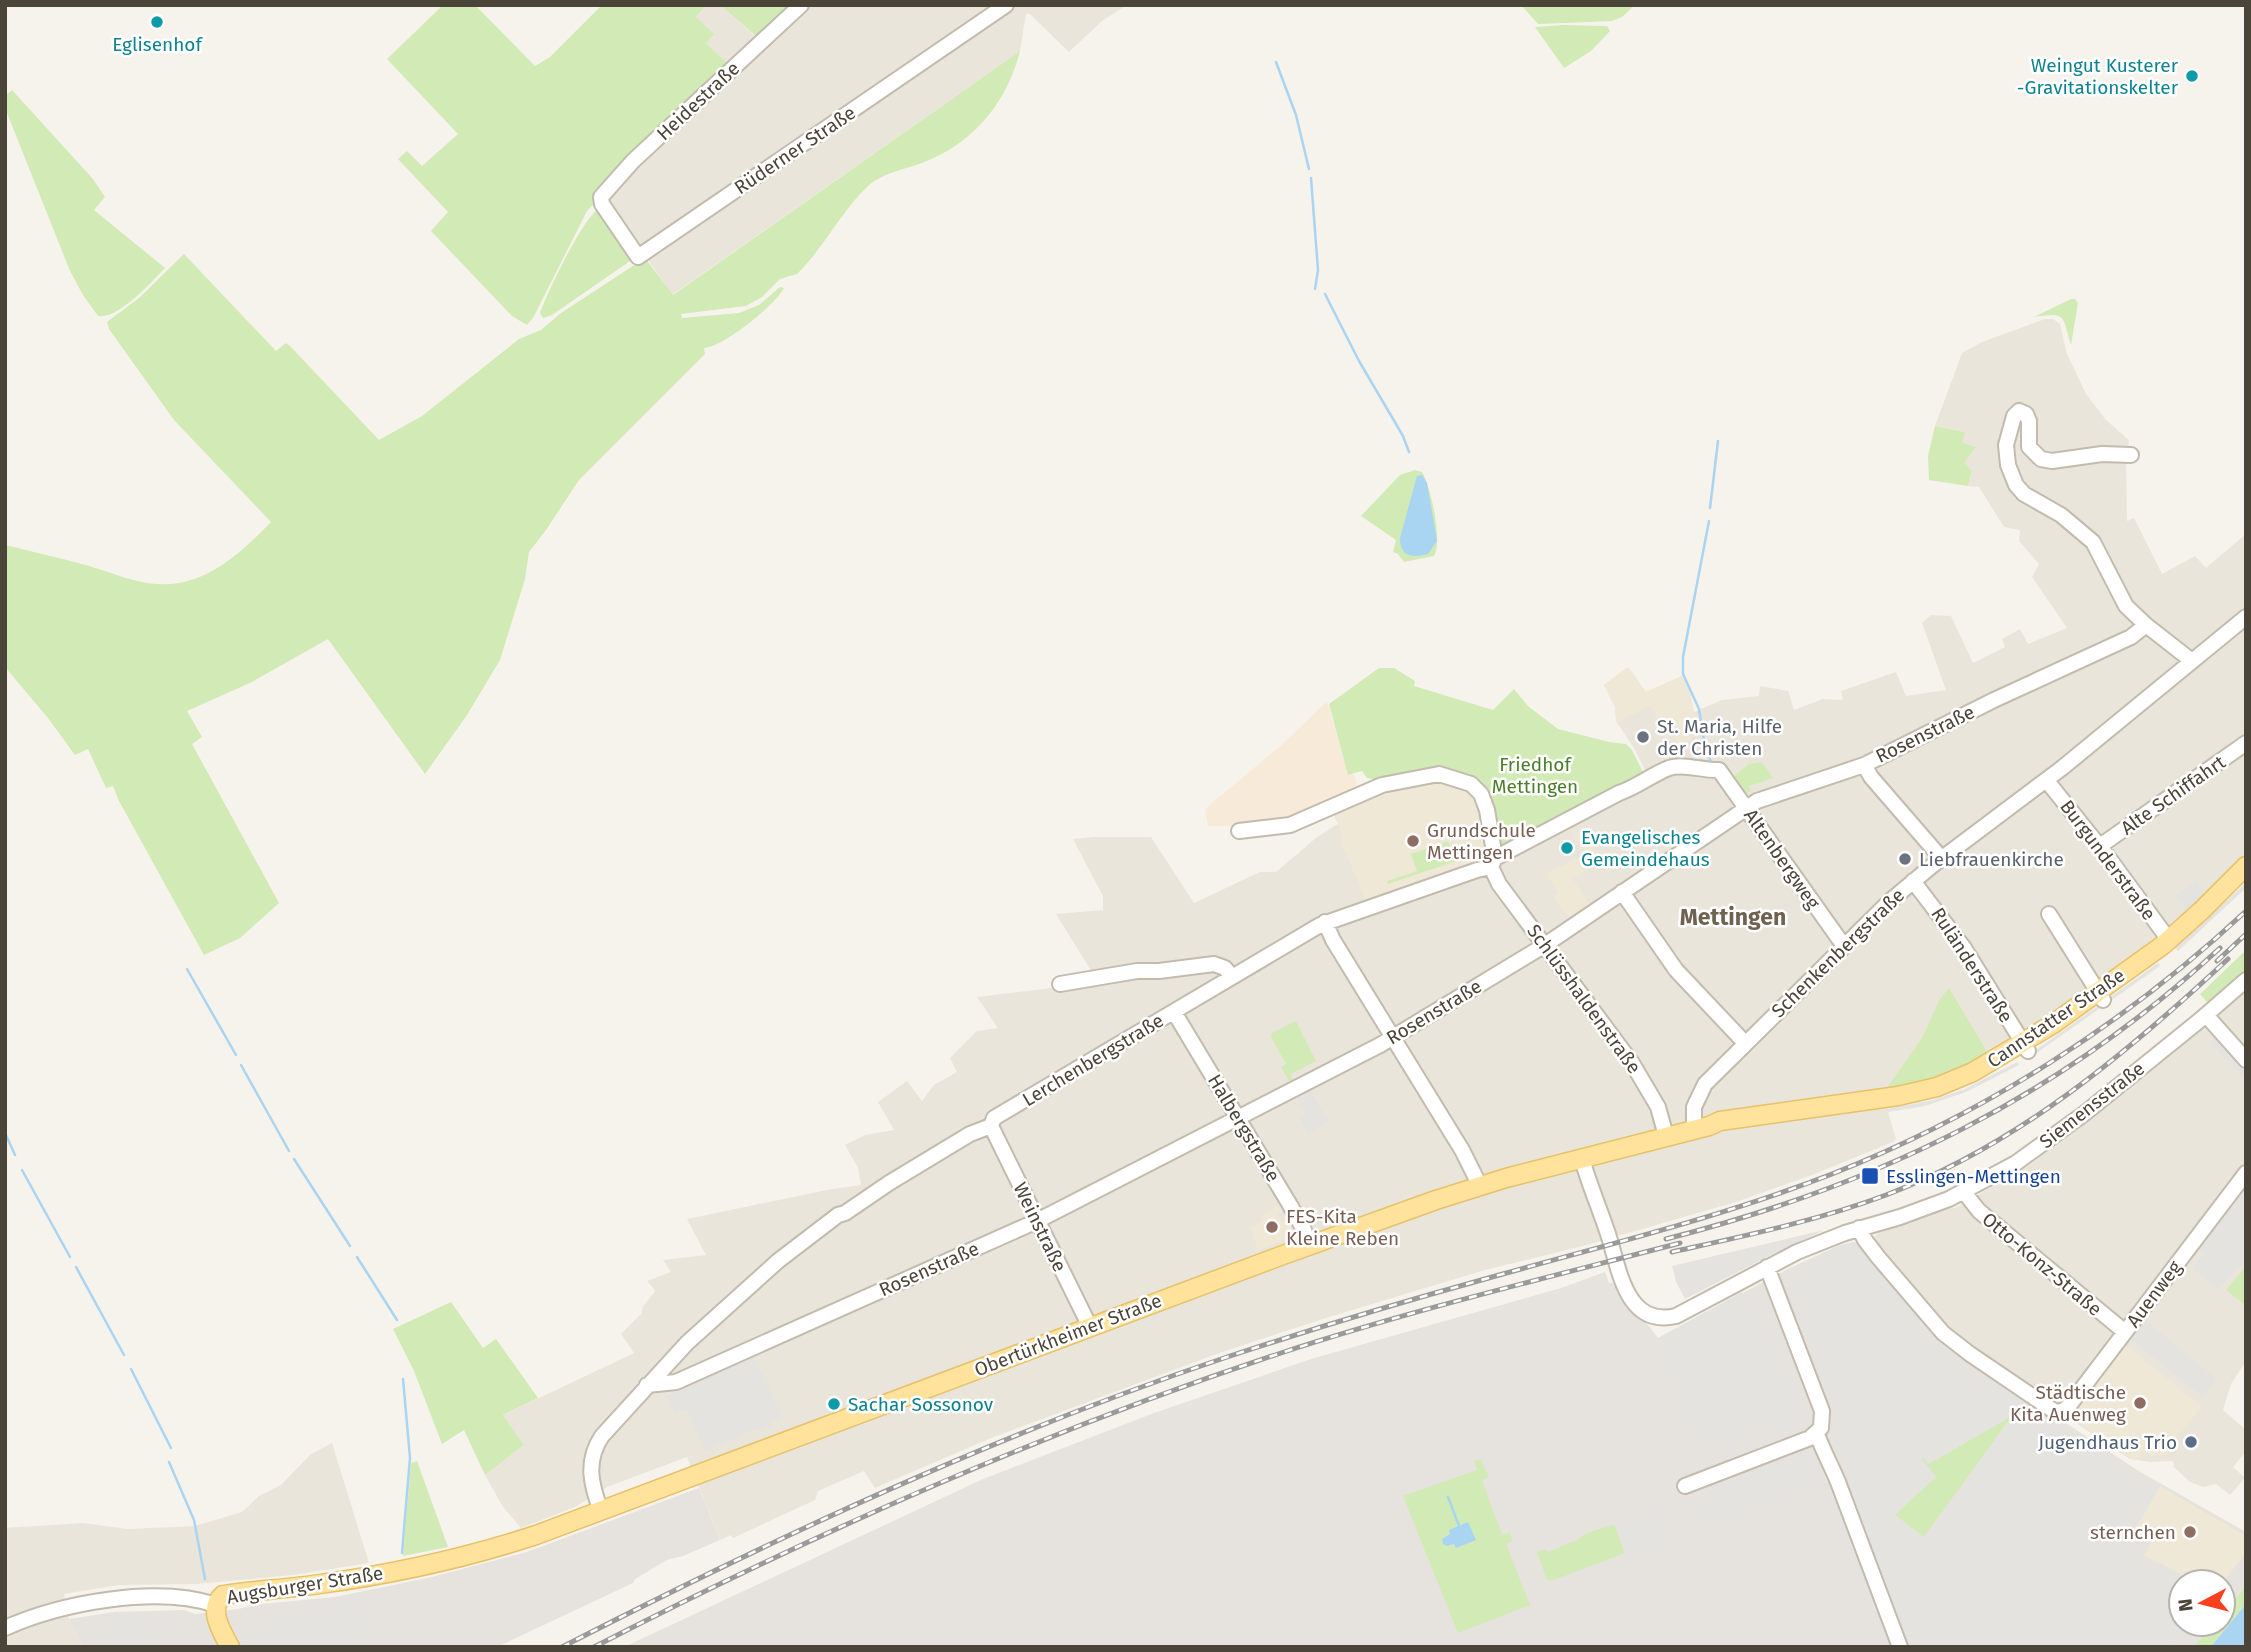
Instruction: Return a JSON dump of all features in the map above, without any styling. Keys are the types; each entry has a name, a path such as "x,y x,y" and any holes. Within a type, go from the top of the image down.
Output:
{"main road":[{"name":"Cannstatter Straße","path":"2101,996 2214,900 2246,866"},
{"name":"Cannstatter Straße","path":"1616,1150 1701,1128 1722,1129 1917,1101 1962,1086 2026,1047 2183,939 2246,878"},
{"name":"Obertürkheimer Straße","path":"404,1569 503,1546 1309,1245 1480,1186 1616,1150"},
{"name":"Augsburger Straße","path":"216,1605 219,1598 225,1595 321,1584 404,1569"},
{"path":"216,1605 220,1625 230,1647"}],"street":[{"name":"Heidestraße","path":"601,202 602,196 626,167 801,5"},
{"name":"Rüderner Straße","path":"601,202 638,257 1006,5"},
{"path":"2132,456 2102,454 2043,460 2029,447 2029,419 2019,411 2014,416 2006,445 2008,465 2016,485 2024,494 2061,515 2095,545 2123,602 2146,625 2193,661"},
{"name":"Schenkenbergstraße","path":"1701,1128 1693,1111 1702,1088 1913,881 2047,780 2246,617"},
{"name":"Rosenstraße","path":"647,1385 676,1382 1037,1221 1393,1038 1545,945 1759,800 1864,765 1994,700 2130,637 2146,625"},
{"name":"Alte Schiffahrt","path":"2100,846 2246,743"},
{"path":"1864,765 1877,784 1942,859"},
{"name":"Lerchenbergstraße","path":"601,1511 590,1475 594,1451 601,1436 647,1385 732,1300 802,1241 838,1215 970,1134 991,1126 994,1118 1325,922 1477,870 1669,768 1682,766 1721,772"},
{"name":"Altenbergweg","path":"1721,772 1844,946"},
{"path":"1239,831 1290,825 1382,785 1439,774 1464,780 1479,791 1486,806 1493,862"},
{"name":"Burgunderstraße","path":"2047,780 2100,846 2169,940"},
{"name":"Schlüsshaldenstraße","path":"1493,862 1497,881 1636,1070 1658,1107 1666,1136"},
{"name":"Ruländerstraße","path":"1913,881 1954,932 2026,1047"},
{"path":"1622,892 1676,970 1745,1043"},
{"path":"2049,914 2101,996"},
{"path":"1325,922 1462,1150 1480,1186"},
{"path":"1060,984 1137,971 1214,964 1224,966 1232,977"},
{"name":"Siemensstraße","path":"1582,1159 1624,1288 1634,1304 1643,1311 1656,1316 1676,1316 1814,1244 1917,1211 1964,1192 2016,1163 2050,1140 2246,980"},
{"name":"Halbergstraße","path":"1174,1012 1290,1205 1309,1245"},
{"path":"2206,1015 2246,1060"},
{"name":"Weinstraße","path":"991,1126 1090,1327"},
{"name":"Auenweg","path":"1859,1228 1872,1249 1943,1333 1970,1354 2059,1412 2068,1407 2246,1173"},
{"name":"Otto-Konz-Straße","path":"1964,1192 1979,1211 2125,1332"},
{"path":"1767,1267 1822,1411 1820,1429 1824,1454 1831,1462 1900,1647"},
{"path":"1685,1486 1810,1438 1820,1429"},
{"name":"Augsburger Straße","path":"5,1628 59,1609 110,1600 191,1599 216,1605"}],"shaded area":[{"path":"707,5 720,5 766,46 809,5 1127,5 1102,21 1069,52 1030,14 1026,14 1020,51 672,295 607,199 730,66 706,43 696,17"},
{"path":"2045,319 2053,319 2060,324 2067,354 2086,394 2106,420 2129,440 2126,461 2127,521 2134,518 2162,574 2195,556 2206,568 2246,534 2246,853 2177,922 2048,1017 1989,1055 1932,1079 1887,1089 1888,1112 1896,1139 1893,1142 1736,1202 1583,1246 1485,1270 1222,1352 991,1438 875,1488 864,1471 818,1491 815,1500 733,1538 731,1535 720,1540 687,1457 607,1487 575,1507 521,1528 503,1507 485,1475 524,1445 503,1415 634,1353 621,1334 641,1314 643,1306 654,1293 655,1290 647,1281 671,1272 663,1260 706,1255 687,1219 861,1185 858,1168 845,1145 865,1135 894,1130 878,1102 907,1081 922,1101 934,1085 957,1072 950,1058 977,1031 998,1028 977,997 1077,985 1095,977 1056,914 1103,910 1103,896 1073,839 1151,837 1194,903 1260,872 1276,872 1317,837 1338,824 1334,815 1384,791 1488,855 1651,782 1634,748 1616,721 1615,707 1604,685 1628,667 1646,692 1682,676 1689,689 1694,712 1722,700 1759,696 1760,686 1788,691 1794,710 1823,699 1843,700 1841,691 1896,672 1906,696 1946,690 1922,623 1931,615 1951,616 1973,663 2005,647 2002,639 2020,629 2028,644 2067,628 2032,577 2039,564 2019,541 2020,530 2004,527 1979,487 1968,486 1972,472 1964,464 1965,432 1935,426 1962,353 1982,342"},
{"path":"1628,667 1646,692 1682,676 1689,689 1699,734 1678,745 1663,715 1657,718 1650,705 1617,723 1615,707 1604,685"},
{"path":"1327,701 1348,774 1353,773 1359,790 1283,821 1257,826 1208,826 1205,809 1285,742"},
{"name":"Grundschule Mettingen","path":"1437,779 1472,791 1479,803 1488,855 1486,859 1366,901 1342,844 1339,824 1334,815 1384,791"},
{"path":"1583,829 1600,860 1573,879 1589,904 1568,919 1554,897 1559,893 1546,874 1584,855 1574,834"},
{"path":"2196,881 2206,894 2186,911 2176,895"},
{"path":"2246,883 2246,888 2178,951 2175,948"},
{"path":"2158,963 2160,966 2031,1057 2029,1055"},
{"path":"2246,991 2246,1266 2227,1290 2246,1306 2246,1361 2231,1384 2223,1410 2246,1430 2246,1451 2233,1467 2245,1478 2230,1495 2216,1484 2203,1487 2190,1482 2174,1467 2173,1461 2130,1459 2073,1421 2059,1405 1950,1332 1873,1238 1880,1232 1955,1208 2030,1165 2116,1099"},
{"path":"2215,1038 2246,1070 2246,1081 2209,1043"},
{"path":"2017,1062 2019,1065 1966,1092 1925,1106 1888,1112 1887,1109 1933,1100 1965,1089"},
{"path":"1310,1090 1329,1121 1308,1134 1300,1120 1305,1113 1296,1097"},
{"path":"2240,1196 2246,1200 2246,1259 2218,1290 2192,1268 2204,1253 2199,1249"},
{"name":"FES-Kita Kleine Reben","path":"1279,1205 1282,1209 1276,1213 1281,1222 1289,1220 1293,1226 1293,1235 1258,1250 1251,1228 1264,1220 1261,1216"},
{"path":"1824,1230 1685,1299 1676,1282 1672,1266"},
{"path":"1853,1242 1861,1245 1888,1283 1934,1336 1963,1362 1975,1381 1985,1376 1990,1382 1994,1381 2066,1433 2073,1433 2134,1477 2138,1483 2142,1485 2146,1479 2160,1486 2141,1520 2132,1518 2124,1533 2144,1544 2136,1557 2155,1568 2159,1562 2170,1568 2167,1568 2167,1638 2177,1638 2170,1647 1907,1647 1853,1502 1846,1464 1838,1452 1834,1434 1840,1431 1837,1425 1839,1413 1815,1363 1821,1359 1792,1301 1795,1299 1792,1293 1795,1291 1789,1275 1823,1256 1822,1253","holes":["2013,1406 2023,1413 2015,1424 2010,1420 1924,1537 1895,1515 1936,1477 1922,1459 1928,1464 2012,1416 2008,1409"]},
{"path":"1858,1243 2005,1383 2137,1470 2246,1532 2246,1586 2237,1597 2237,1568 2167,1568 2167,1638 2201,1638 2194,1647 624,1647 983,1479 1154,1413 1311,1359 1561,1288 1605,1272 1609,1283 1614,1283 1626,1307 1649,1326 1658,1338 1790,1268 1840,1245"},
{"path":"1742,1292 1746,1299 1752,1296 1760,1302 1767,1315 1765,1317 1776,1337 1770,1341 1799,1390 1796,1392 1807,1412 1803,1415 1807,1421 1772,1441 1763,1427 1720,1452 1712,1439 1693,1448 1656,1342 1658,1338"},
{"path":"2143,1318 2217,1379 2203,1397 2128,1337"},
{"name":"Städtische Kita Auenweg","path":"2123,1343 2202,1407 2161,1456 2143,1452 2135,1461 2068,1415 2071,1410 2079,1410 2083,1400 2096,1388 2104,1370 2108,1371 2112,1365 2109,1362"},
{"path":"754,1357 783,1417 760,1431 759,1428 705,1451 686,1409 675,1413 667,1396"},
{"path":"1641,1415 1660,1466 1653,1469 1634,1418"},
{"path":"332,1443 369,1563 293,1575 196,1584 119,1585 64,1594 69,1619 83,1647 5,1647 5,1528 83,1523 128,1529 195,1526 242,1512 259,1496 281,1485 311,1454"},
{"path":"1811,1452 1825,1485 1702,1534 1689,1495"},
{"name":"sternchen","path":"2160,1486 2246,1536 2246,1553 2234,1568 2167,1568 2144,1556 2152,1542 2135,1528"},
{"path":"699,1488 720,1540 667,1560 635,1579 633,1583 497,1647 83,1647 69,1619 114,1612 184,1610 195,1614 239,1609 252,1605 335,1597 432,1577 527,1552"},
{"path":"1834,1489 1893,1647 1884,1647 1826,1493"},
{"path":"1666,1503 1679,1536 1665,1542 1658,1551 1628,1562 1615,1526 1631,1520 1633,1524 1645,1519 1643,1512"},
{"path":"362,1598 369,1630 362,1633 365,1647 248,1647 240,1632 279,1618 306,1604"},
{"path":"116,1616 173,1619 179,1631 148,1647 108,1647 98,1626"}],"green space":[{"path":"443,5 475,5 535,66 550,57 602,5 707,5 696,17 714,34 706,43 730,66 587,211 527,325 512,316 431,231 448,212 398,159 407,151 422,166 458,134 387,59"},
{"path":"720,5 795,5 759,39"},
{"path":"1521,5 1635,5 1622,17 1612,21 1538,24"},
{"path":"1607,26 1610,31 1591,51 1564,68 1535,27"},
{"path":"1020,51 997,104 972,133 940,155 886,175 868,186 797,274 780,279 762,297 746,306 681,314 682,318 739,313 759,305 780,287 784,288 771,304 736,333 724,341 704,348 705,354 579,480 529,552 525,579 500,660 467,715 425,774 328,639 252,682 187,711 202,737 192,744 279,903 240,938 204,955 113,786 106,788 88,749 75,755 5,667 5,545 140,582 174,584 206,574 220,566 271,522 174,420 109,329 107,322 139,298 184,254 276,351 286,343 290,346 379,440 422,416 519,339 541,330 561,313 645,258 673,295"},
{"path":"12,90 93,179 105,197 94,210 165,268 125,306 115,312 98,316 70,271 5,108 5,96"},
{"path":"598,209 631,256 630,261 552,315 543,318 540,313 557,274 574,242"},
{"path":"2071,299 2078,303 2071,345 2062,318 2053,315 2034,317"},
{"path":"1935,426 1965,432 1963,443 1976,447 1964,463 1972,471 1968,486 1929,480 1928,456"},
{"path":"1415,470 1422,472 1429,489 1437,527 1436,549 1434,556 1404,562 1393,552 1396,540 1361,516 1400,475"},
{"name":"Friedhof Mettingen","path":"1379,668 1394,668 1415,681 1414,686 1493,710 1514,689 1528,706 1558,729 1626,744 1645,776 1502,850 1492,801 1483,786 1471,777 1455,773 1437,773 1383,779 1367,778 1362,771 1348,775 1329,704"},
{"path":"1762,762 1773,778 1749,786 1751,791 1742,796 1730,779 1749,764"},
{"path":"1448,841 1454,859 1467,855 1468,857 1388,884 1387,881 1417,871 1411,854"},
{"path":"2246,950 2246,971 2207,1002 2200,994"},
{"path":"1949,988 1989,1055 1932,1079 1887,1088 1922,1038 1940,999"},
{"path":"1296,1021 1316,1061 1291,1074 1293,1080 1289,1081 1281,1067 1286,1064 1271,1037 1272,1033"},
{"path":"2246,1266 2246,1306 2226,1290"},
{"path":"451,1302 483,1348 496,1339 538,1398 503,1415 524,1445 485,1475 464,1430 442,1444 414,1371 393,1329"},
{"path":"2013,1406 2023,1413 2015,1424 2009,1420 1924,1537 1894,1515 1935,1477 1921,1459 1924,1458 1929,1464 2011,1416 2008,1409"},
{"path":"1480,1459 1489,1477 1482,1480 1502,1535 1510,1532 1512,1541 1506,1544 1530,1605 1458,1633 1403,1496 1477,1470 1474,1461"},
{"path":"417,1461 448,1547 403,1556 411,1463"},
{"path":"1615,1526 1625,1553 1551,1581 1547,1580 1537,1552 1545,1549 1548,1552 1587,1533"},
{"path":"2246,1586 2246,1604 2237,1615 2237,1597"},
{"path":"2201,1638 2218,1638 2210,1647 2194,1647"}],"water":[{"path":"1422,475 1427,483 1437,541 1428,554 1412,556 1402,549 1400,538 1417,476"},
{"path":"1468,1522 1476,1540 1456,1548 1454,1544 1443,1544 1442,1539 1450,1534 1449,1530"},
{"path":"2246,1604 2246,1647 2210,1647 2218,1638 2237,1638 2237,1615"}],"waterway":[{"path":"1276,62 1296,115 1309,169"},
{"path":"1311,178 1318,270 1315,289"},
{"path":"1325,294 1359,361 1403,436 1409,452"},
{"path":"1710,508 1718,441"},
{"path":"1709,521 1683,657 1683,674 1699,709 1712,766"},
{"path":"187,969 236,1055"},
{"path":"241,1065 289,1151"},
{"path":"5,1133 15,1155"},
{"path":"294,1159 350,1246"},
{"path":"22,1170 70,1257"},
{"path":"357,1257 397,1320"},
{"path":"76,1267 124,1355"},
{"path":"131,1369 171,1448"},
{"path":"402,1553 410,1458 403,1379"},
{"path":"169,1462 194,1520 205,1579"},
{"path":"1448,1497 1459,1526"}],"railway":[{"path":"562,1647 806,1527 972,1454 1141,1387 1355,1316 1660,1231 1746,1204 1832,1174 1889,1150 1998,1094 2102,1028 2152,991 2246,911"},
{"path":"2217,961 2246,934"},
{"path":"1666,1239 1819,1192 1962,1129 2030,1091 2095,1049 2159,1001 2220,948"},
{"path":"1672,1252 1834,1213 1886,1195 1981,1150 2069,1094 2151,1028 2228,959"},
{"path":"594,1647 846,1524 931,1486 1104,1416 1330,1337 1680,1243"}],"place":[{"name":"Eglisenhof","path":"157,22"},
{"name":"Weingut Kusterer -Gravitationskelter","path":"2192,76"},
{"name":"St. Maria, Hilfe der Christen","path":"1643,737"},
{"name":"Grundschule Mettingen","path":"1413,841"},
{"name":"Evangelisches Gemeindehaus","path":"1567,848"},
{"name":"Liebfrauenkirche","path":"1905,859"},
{"name":"Esslingen-Mettingen","path":"1870,1176"},
{"name":"FES-Kita Kleine Reben","path":"1272,1227"},
{"name":"Städtische Kita Auenweg","path":"2140,1403"},
{"name":"Sachar Sossonov","path":"834,1404"},
{"name":"Jugendhaus Trio","path":"2191,1442"},
{"name":"sternchen","path":"2190,1532"}],"district":[{"name":"Mettingen","path":"1733,917"}]}
